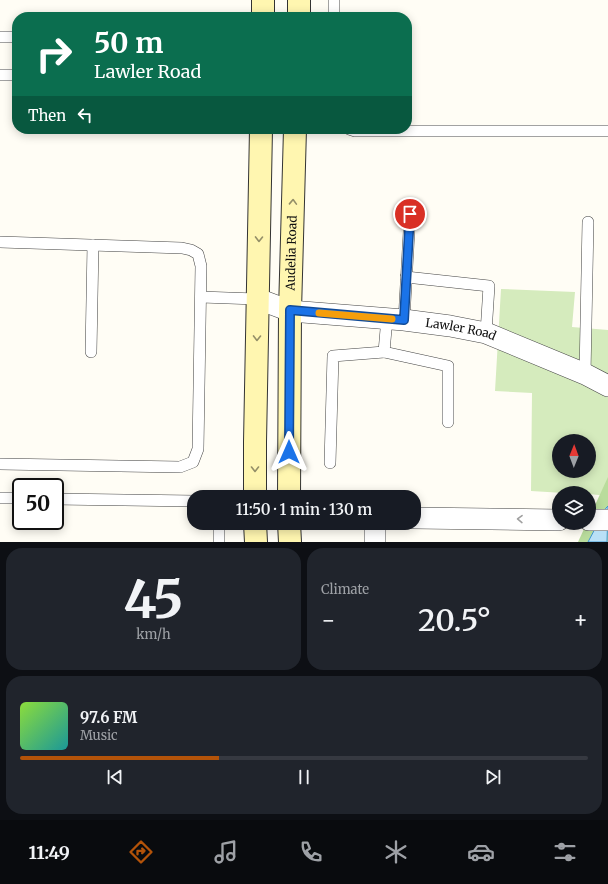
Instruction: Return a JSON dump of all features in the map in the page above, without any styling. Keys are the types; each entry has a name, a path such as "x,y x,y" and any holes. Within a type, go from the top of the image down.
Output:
{"main road":[{"path":"263,12 264,0"},
{"path":"299,0 299,12"},
{"path":"255,490 261,134"},
{"name":"Audelia Road","path":"289,490 290,310 295,134"},
{"path":"255,530 256,542"},
{"path":"289,530 290,542"}],"street":[{"name":"Lawler Road","path":"258,299 290,310 396,319 450,326 486,333 585,374 608,386"},
{"path":"421,518 552,520"},
{"path":"596,520 608,520"},
{"path":"375,530 375,542"}],"lane":[{"path":"334,0 334,12"},
{"path":"0,37 12,37"},
{"path":"0,75 12,75"},
{"path":"412,131 608,131"},
{"path":"384,352 396,319 406,278 410,214"},
{"path":"585,374 588,222"},
{"path":"0,242 182,248 191,250 198,254 201,266 198,449 193,462 180,468 0,464"},
{"path":"91,352 93,245"},
{"path":"406,278 489,286 486,333"},
{"path":"201,297 258,299"},
{"path":"330,463 333,356 384,352 448,366 448,422"},
{"path":"0,498 12,498"},
{"path":"64,499 187,502"},
{"path":"219,530 219,542"}],"green space":[{"path":"501,289 575,292 572,327 608,330 608,496 596,495 596,486 552,486 552,492 531,491 532,393 495,391"},
{"path":"608,477 608,542 578,542 584,530 596,530 596,503"}],"water":[{"path":"608,506 607,542 588,542 594,530 596,530 596,527"}],"slow traffic":[{"path":"319,313 392,319"}],"route":[{"path":"289,452 290,310 404,320 410,214"}]}
